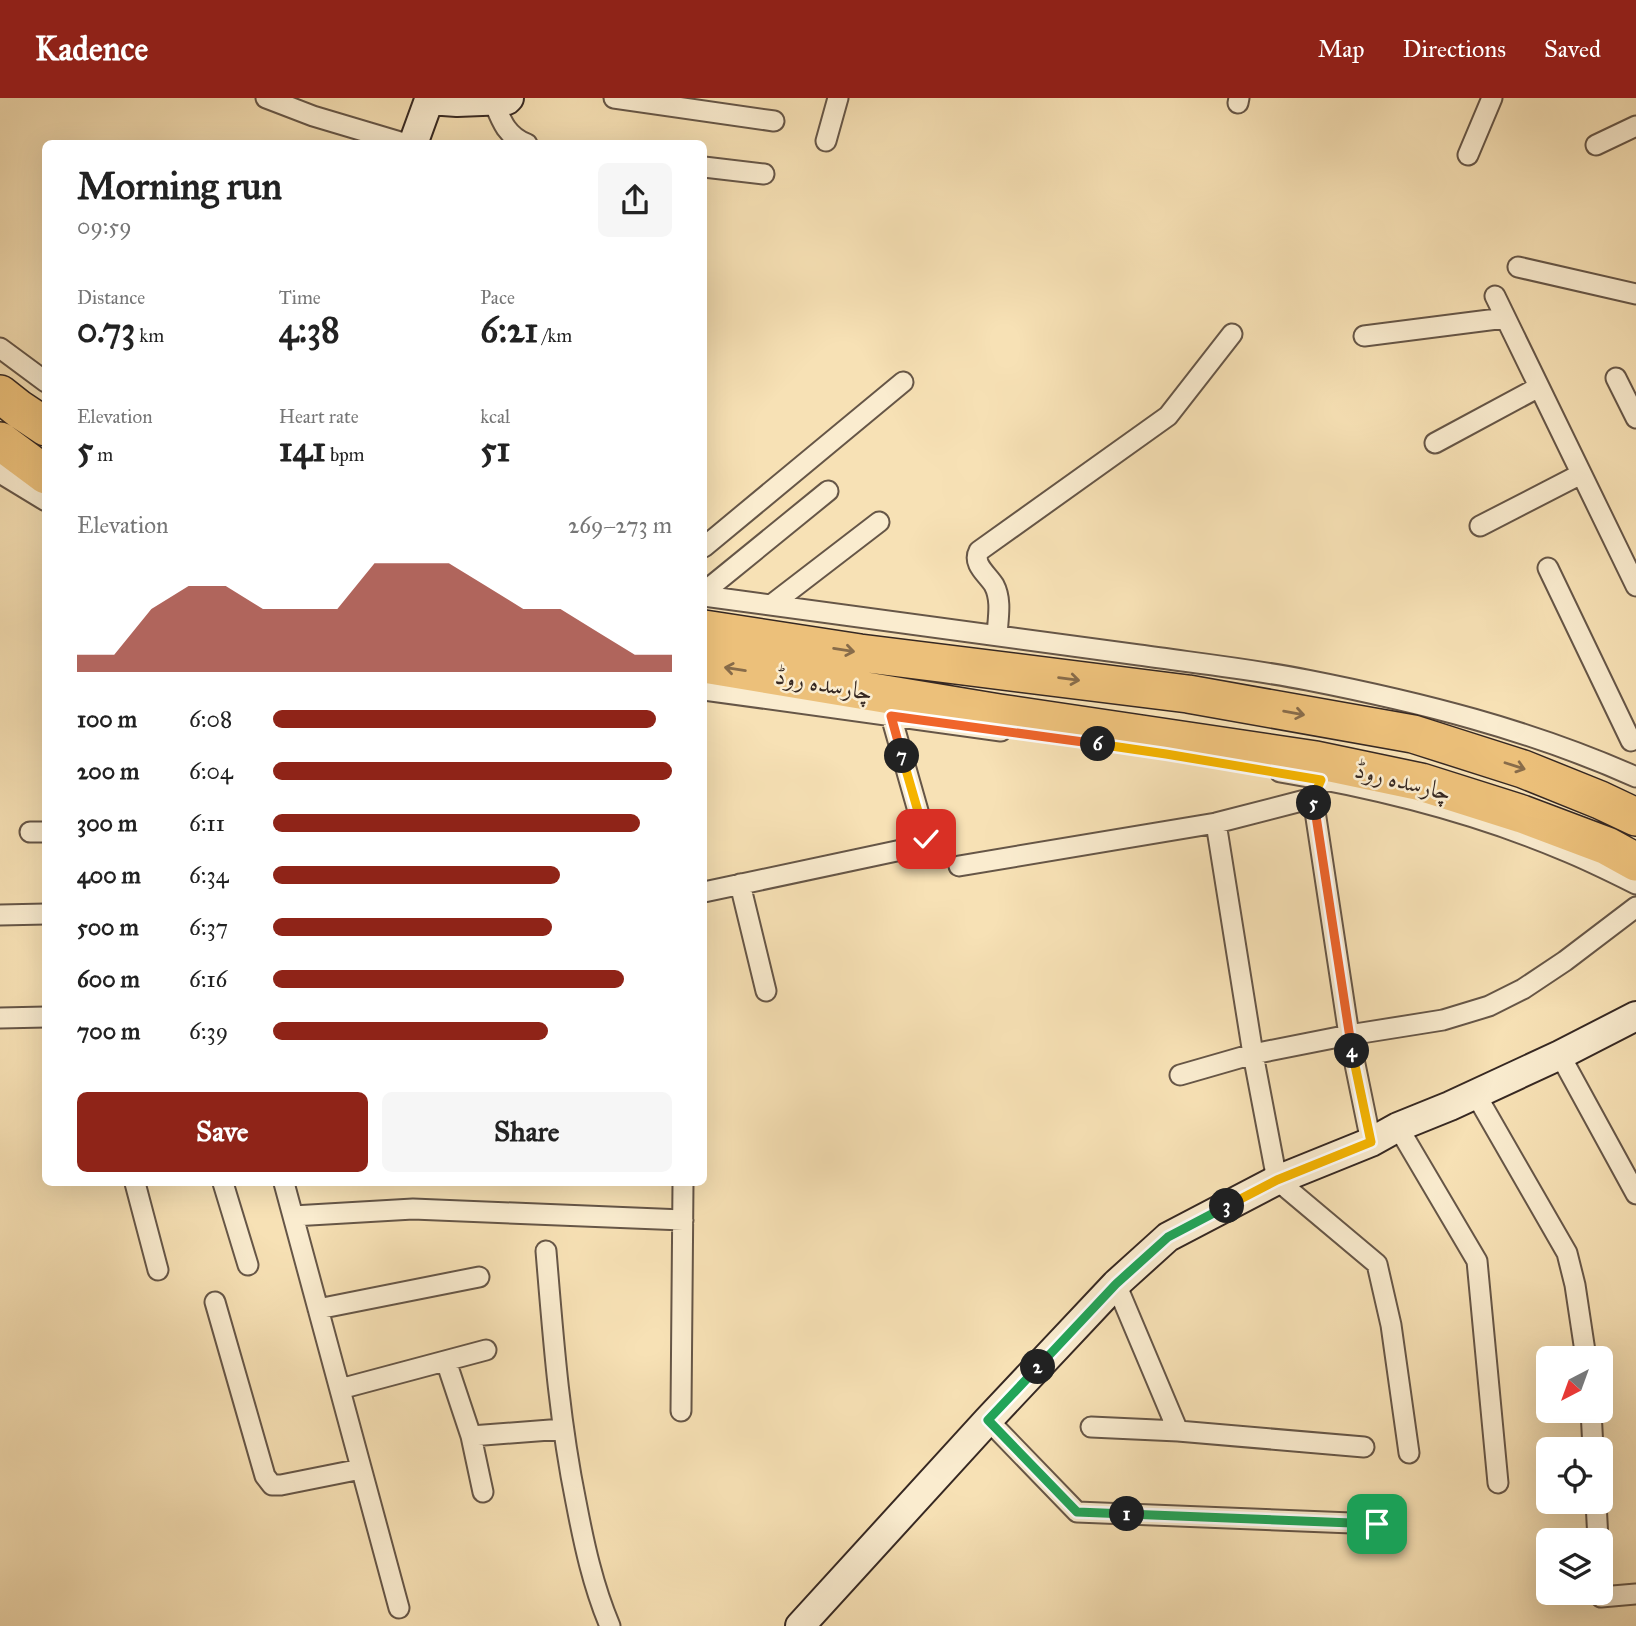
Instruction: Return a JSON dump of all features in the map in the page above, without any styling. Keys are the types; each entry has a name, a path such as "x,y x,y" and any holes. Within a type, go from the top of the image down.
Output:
{"highway":[{"path":"0,394 42,424"},
{"path":"3,456 42,473"},
{"name":"چارسدہ روڈ","path":"707,629 860,653 1188,694 1413,734 1523,769 1608,784 1636,817"},
{"path":"794,679 800,643"},
{"name":"چارسدہ روڈ","path":"707,664 1025,717 1316,760 1421,782 1522,814 1606,846 1636,862"}],"street":[{"path":"266,98 313,116 394,140"},
{"path":"614,98 774,121"},
{"path":"826,141 838,98"},
{"path":"1468,155 1492,98"},
{"path":"414,140 429,100 457,102 501,99 503,127 519,140"},
{"path":"1596,145 1636,126"},
{"path":"707,167 764,174"},
{"path":"1518,267 1636,294"},
{"path":"1495,296 1636,586"},
{"path":"1364,336 1505,318"},
{"path":"997,635 998,594 977,563 979,551 1168,416 1232,334"},
{"path":"0,348 42,379"},
{"path":"1616,378 1636,418"},
{"path":"707,545 903,382"},
{"path":"1435,443 1539,387"},
{"path":"3,456 42,496"},
{"path":"1480,526 1581,474"},
{"path":"707,592 828,491"},
{"path":"771,605 879,522"},
{"path":"1548,568 1633,741 1608,784"},
{"path":"707,594 1305,680 1389,697 1511,729 1608,784 1636,777"},
{"path":"707,690 1166,754 1317,789 1405,797 1468,815 1563,849 1636,884"},
{"path":"707,891 924,844 926,839 891,716"},
{"path":"959,866 1216,823 1317,789"},
{"path":"1317,789 1349,1035 1371,1142"},
{"path":"1216,823 1253,1054 1277,1180 1377,1264 1391,1325 1409,1453"},
{"path":"740,884 766,991"},
{"path":"1180,1075 1253,1054 1443,1020 1489,1006 1523,989 1565,961 1636,906"},
{"path":"0,915 42,914"},
{"path":"800,1626 1116,1284 1168,1237 1277,1180 1371,1142 1398,1126 1560,1055 1636,1016"},
{"path":"0,1018 42,1017"},
{"path":"1560,1055 1636,1194"},
{"path":"1475,1093 1567,1253 1584,1346"},
{"path":"1398,1126 1477,1261 1499,1483"},
{"path":"136,1186 158,1270"},
{"path":"224,1186 248,1265"},
{"path":"285,1186 399,1608"},
{"path":"681,1411 683,1186"},
{"path":"293,1216 413,1209 682,1220"},
{"path":"546,1251 557,1386 566,1455 590,1565 610,1626"},
{"path":"318,1309 479,1277"},
{"path":"1116,1284 1178,1431"},
{"path":"215,1301 265,1476 272,1485 361,1469"},
{"path":"340,1389 486,1350"},
{"path":"446,1361 471,1436 483,1492"},
{"path":"988,1420 1077,1512 1377,1524"},
{"path":"1091,1427 1178,1431 1364,1447"},
{"path":"471,1436 563,1429"},
{"path":"1613,1596 1636,1594"}],"route":[{"path":"926,839 891,716 1166,754 1321,780 1313,798 1349,1035 1371,1142 1277,1180 1168,1237 1116,1284 988,1420 1077,1512 1377,1524"}]}
